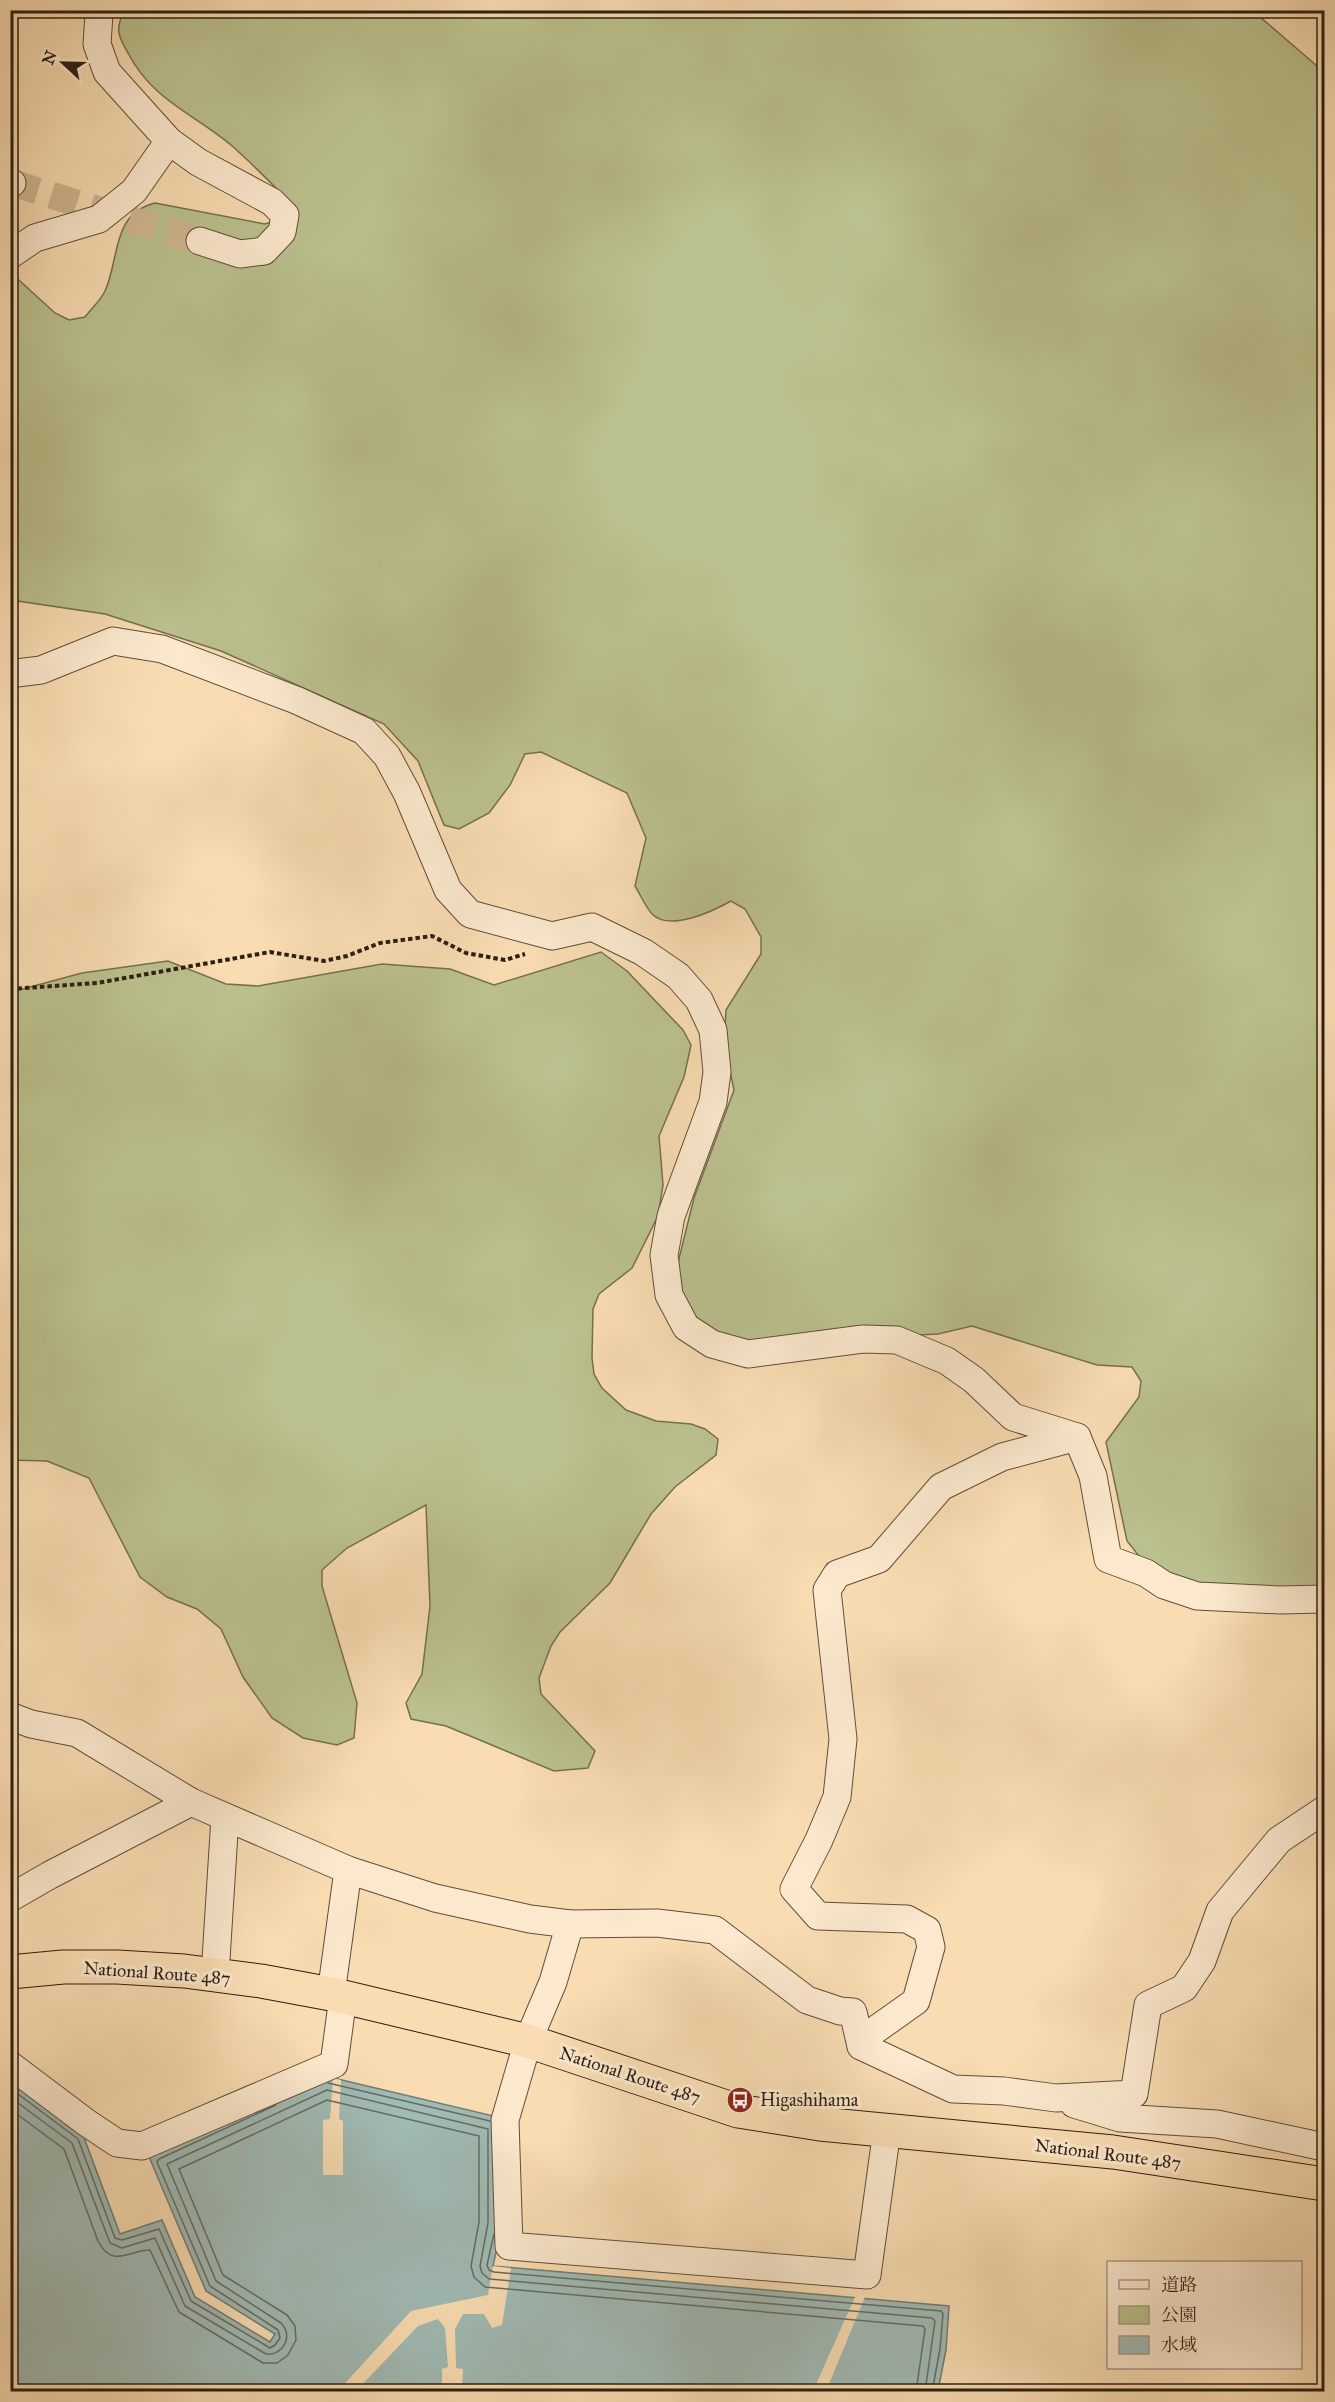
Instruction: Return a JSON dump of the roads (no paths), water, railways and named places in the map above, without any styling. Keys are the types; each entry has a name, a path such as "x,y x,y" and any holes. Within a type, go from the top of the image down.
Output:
{"highway":[{"name":"National Route 487","path":"10,1972 63,1967 117,1967 261,1981 337,1995 528,2041 738,2111 820,2124 1113,2152 1324,2184"}],"street":[{"path":"101,10 97,44 107,72 169,141 198,162 272,202 285,215 282,232 264,251 240,254 200,241"},
{"path":"10,255 35,238 99,219 134,191 169,141"},
{"path":"10,671 17,673 41,669 113,641 162,649 296,700 364,731 387,756 407,793 448,890 470,914 552,936 592,927 643,952 678,976 699,1000 712,1030 717,1072 713,1102 671,1216 664,1255 669,1295 686,1326 712,1344 748,1354 802,1349 863,1339 897,1340 947,1361 974,1380 1013,1417 1077,1437"},
{"path":"1077,1437 1092,1476 1108,1559 1146,1573 1164,1585 1197,1596 1280,1600 1324,1599"},
{"path":"861,2046 868,2035 916,2001 931,1947 927,1930 907,1919 818,1916 794,1889 819,1840 837,1797 843,1739 827,1590 837,1574 879,1558 942,1487 1002,1457 1077,1437"},
{"path":"10,1716 31,1724 77,1733 191,1802 348,1870 435,1898 530,1919 570,1924 657,1923 715,1930 807,2000 840,2011 853,2012 861,2046"},
{"path":"10,1898 191,1802"},
{"path":"1056,2098 1134,2094 1148,2006 1184,1988 1202,1960 1220,1911 1279,1840 1324,1809"},
{"path":"215,1975 225,1816"},
{"path":"10,2065 117,2143 142,2146 334,2064 337,1995 348,1870"},
{"path":"570,1924 554,1982 528,2041 505,2120 509,2246 867,2275 888,2130"},
{"path":"861,2046 953,2089 1004,2091 1056,2098 1120,2118 1217,2124 1324,2147"}],"water":[{"path":"325,2076 502,2118 502,2225 493,2266 949,2306 946,2350 938,2391 11,2391 10,2081 83,2135 120,2234 162,2220 195,2297 270,2342 275,2334 206,2291 149,2157"}],"tunnel":[{"path":"12,183 200,241"}],"place":[{"name":"Higashihama","path":"740,2100"}]}
